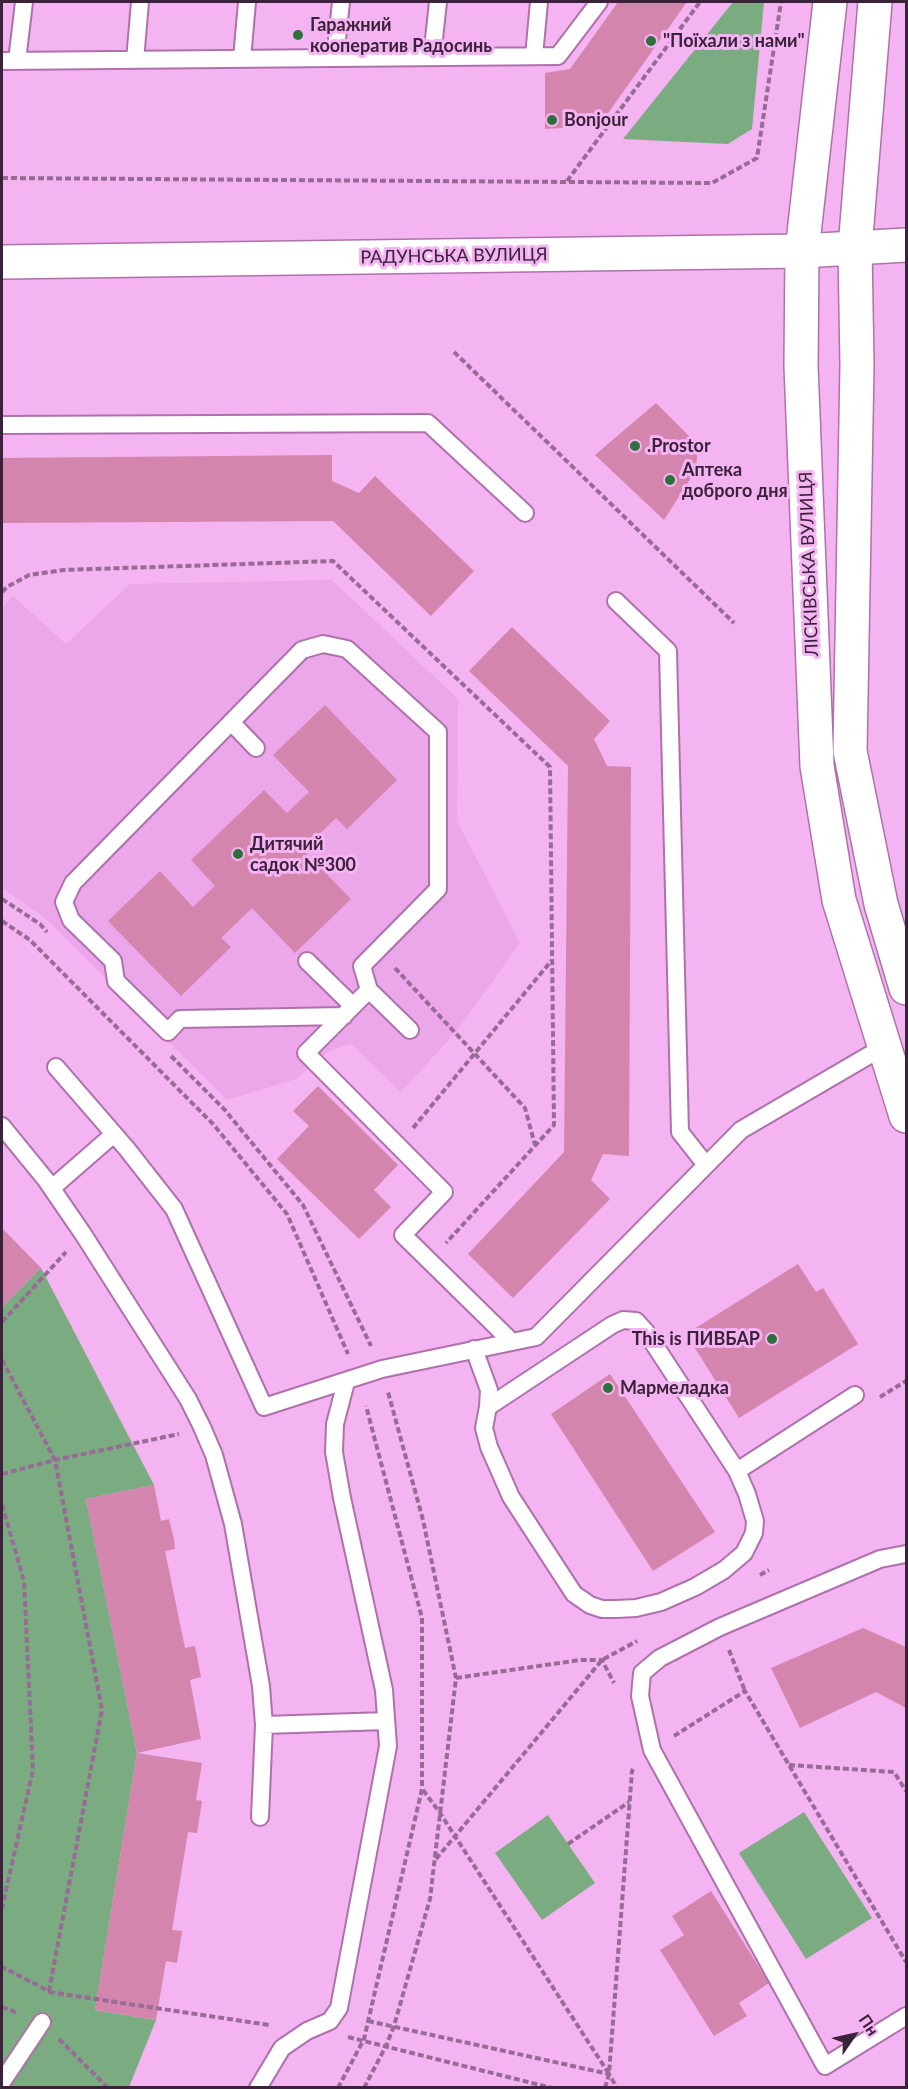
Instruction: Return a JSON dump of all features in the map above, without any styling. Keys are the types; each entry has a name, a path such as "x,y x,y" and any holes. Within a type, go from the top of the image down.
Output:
{"street":[{"name":"ЛІСКІВСЬКА ВУЛИЦЯ","path":"830,2 802,250 801,366 817,766 839,900 906,1116"},
{"path":"875,2 855,248 857,365 850,751 881,904 906,988"},
{"name":"РАДУНСЬКА ВУЛИЦЯ","path":"2,262 802,250 906,245"}],"lane":[{"path":"24,2 9,61 558,56 599,2"},
{"path":"135,60 140,2"},
{"path":"242,59 247,2"},
{"path":"335,58 341,2"},
{"path":"432,57 438,2"},
{"path":"534,56 539,2"},
{"path":"2,425 428,423 525,513"},
{"path":"616,601 668,651 680,1132 706,1165"},
{"path":"348,1011 180,1020 168,1032 116,981 113,961 71,920 64,902 73,883 302,650 323,644 347,649 438,732 438,889 362,966 369,990 410,1030"},
{"path":"231,722 256,748"},
{"path":"307,962 348,1011"},
{"path":"369,990 306,1053 444,1192 403,1235 512,1342"},
{"path":"57,1067 174,1209 264,1407 346,1382 382,1368 536,1336 741,1131 885,1046"},
{"path":"2,1126 52,1188 83,1234 188,1400 214,1455 233,1524 261,1686 264,1725 260,1817"},
{"path":"52,1188 114,1134"},
{"path":"474,1350 489,1390 489,1407 484,1428 489,1447 511,1497 574,1594 590,1605 602,1609 636,1608 661,1602 695,1587 735,1562 754,1533 755,1521 737,1471 646,1332 636,1321 623,1320 612,1325 489,1407"},
{"path":"258,2088 282,2048 307,2031 330,2021 339,2008 388,1746 384,1690 334,1452 335,1424 346,1382"},
{"path":"737,1471 855,1395"},
{"path":"906,1554 880,1559 720,1627 660,1658 642,1673 640,1696 652,1750 825,2066 906,2016"},
{"path":"264,1725 386,1721"},
{"path":"2,2082 42,2022"}],"path":[{"path":"567,182 700,2"},
{"path":"2,178 712,183 757,158 781,2"},
{"path":"454,352 734,623"},
{"path":"2,592 6,587 29,575 64,570 333,561 550,767 554,1125 430,1261"},
{"path":"2,899 40,924"},
{"path":"378,950 525,1108 536,1145"},
{"path":"398,1145 552,960"},
{"path":"224,1109 303,1205 382,1368 423,1520 456,1678 430,1899 394,2026 364,2088"},
{"path":"2,1322 83,1234"},
{"path":"2,1360 55,1460 102,1710 49,1991 2,1967"},
{"path":"2,1474 55,1460 173,1436 202,1427"},
{"path":"2,1505 24,1581 33,1770 2,1908"},
{"path":"759,1575 769,1570"},
{"path":"720,1627 745,1691 906,1962"},
{"path":"435,1861 602,1660 644,1638"},
{"path":"456,1678 580,1660 602,1660"},
{"path":"602,1660 619,1690"},
{"path":"606,2088 609,2074 632,1771 652,1750 745,1691"},
{"path":"788,1765 894,1772 906,1791"},
{"path":"422,1789 440,1813 617,2088"},
{"path":"568,1844 629,1801"},
{"path":"368,2021 609,2074"},
{"path":"42,2022 108,2088"}],"shaded area":[{"name":"Дитячий садок №300","path":"332,580 458,699 457,821 520,943 455,1033 401,1092 351,1044 329,1051 296,1079 227,1100 45,918 2,888 2,608 13,596 66,644 130,584"}],"green space":[{"path":"733,2 764,2 752,129 728,144 623,139"},
{"path":"41,1268 154,1485 86,1499 137,1753 95,2010 156,2020 129,2087 2,2088 2,1307"},
{"path":"804,1812 872,1918 806,1959 739,1853"},
{"path":"548,1815 595,1883 542,1920 495,1853"}],"building":[{"path":"618,2 687,2 599,126 545,129 545,73 570,69"},
{"path":"656,403 698,445 696,470 664,520 595,455"},
{"path":"332,455 332,481 359,493 375,476 474,571 431,616 333,521 2,523 2,458"},
{"path":"512,627 610,721 594,739 607,766 631,767 629,1156 603,1154 591,1180 610,1199 513,1298 468,1254 564,1152 568,766 469,671"},
{"path":"325,705 397,780 347,829 336,818 303,850 351,899 295,953 252,908 221,938 231,947 181,996 108,921 160,871 193,907 215,886 191,860 264,790 287,813 309,792 273,755"},
{"path":"318,1086 398,1165 374,1190 391,1207 359,1239 277,1159 309,1126 293,1111"},
{"path":"2,1228 41,1268 2,1307"},
{"name":"This is ПИВБАР","path":"798,1264 816,1292 823,1288 858,1344 739,1418 686,1334"},
{"path":"610,1374 715,1532 653,1571 551,1414"},
{"path":"154,1485 161,1521 169,1519 174,1539 175,1549 165,1551 185,1648 195,1646 201,1677 190,1680 201,1739 137,1753 86,1499"},
{"path":"863,1628 906,1647 906,1708 876,1692 800,1728 771,1668"},
{"path":"137,1753 202,1763 196,1800 202,1801 197,1833 188,1832 172,1930 182,1931 177,1963 166,1961 156,2020 95,2010"},
{"path":"711,1891 769,1983 739,2003 747,2016 714,2036 660,1950 684,1935 672,1916"}],"place":[{"name":"Гаражний кооператив Радосинь","path":"298,35"},
{"name":"\"Поїхали з нами\"","path":"651,41"},
{"name":"Bonjour","path":"552,120"},
{"name":".Prostor","path":"635,446"},
{"name":"Аптека доброго дня","path":"670,480"},
{"name":"Дитячий садок №300","path":"238,854"},
{"name":"This is ПИВБАР","path":"772,1339"},
{"name":"Мармеладка","path":"608,1388"}]}
